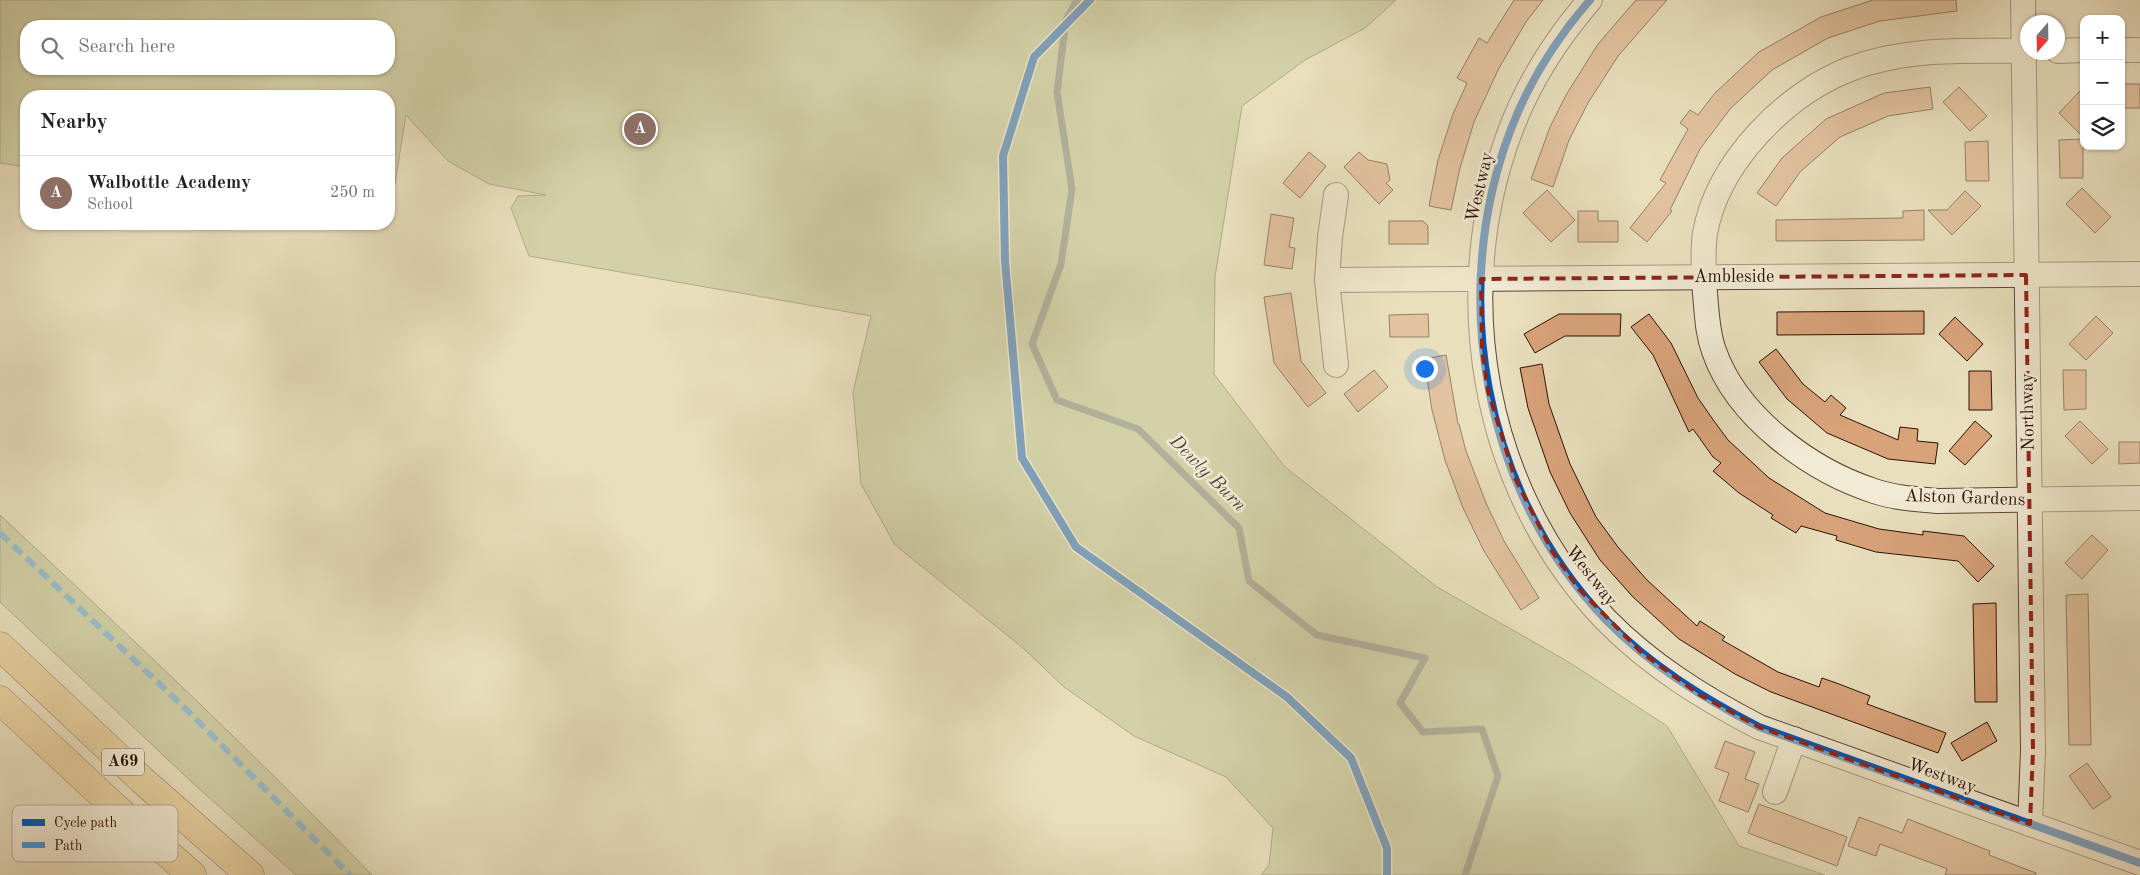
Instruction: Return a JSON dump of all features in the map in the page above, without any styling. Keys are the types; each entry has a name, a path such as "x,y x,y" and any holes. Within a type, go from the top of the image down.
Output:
{"highway":[{"name":"A69","path":"0,646 170,805"},
{"name":"A69","path":"0,700 113,805"},
{"name":"A69","path":"178,812 250,875"},
{"name":"A69","path":"177,862 192,875"}],"street":[{"name":"Westway","path":"1590,0 1570,23 1546,58 1511,128 1498,166 1490,203 1481,279 1482,349 1488,391 1499,436 1529,510 1552,551 1579,589 1606,620 1641,652 1693,690 1731,712 1759,726 1794,739 2140,863"},
{"name":"Northway","path":"2022,0 2023,15"},
{"path":"2065,51 2080,50"},
{"path":"2125,50 2140,50"},
{"name":"Alston Gardens","path":"2020,51 1905,54 1876,60 1850,69 1798,97 1769,122 1730,172 1713,204 1705,234 1704,278 1707,326 1714,352 1728,380 1767,428 1820,468 1846,481 1876,492 1906,499 1938,501 2140,498"},
{"name":"Northway","path":"2025,60 2026,275 2033,751 2030,824"},
{"path":"1336,195 1330,237 1327,280 1336,365"},
{"name":"Ambleside","path":"1327,280 2140,274"},
{"path":"1775,792 1794,739"}],"highlighted area":[{"path":"2026,275 2033,751 2030,824 1759,727 1700,695 1641,652 1579,589 1552,551 1515,478 1488,391 1482,349 1481,279"}],"green space":[{"path":"0,0 1396,0 1365,28 1305,60 1242,106 1215,277 1214,374 1284,466 1437,587 1567,661 1667,726 1739,846 1825,875 1261,875 1269,865 1273,828 1226,777 1134,736 1064,687 1023,648 895,545 861,484 853,392 871,316 529,256 511,208 518,196 546,195 489,184 448,161 406,115 395,184 395,90 20,90 20,166 0,163"},
{"path":"0,515 235,738 372,875 296,875 196,786 0,602"}],"building":[{"path":"1514,0 1543,0 1526,22 1499,68 1474,122 1460,168 1451,210 1429,206 1438,160 1453,114 1467,83 1457,78 1479,38 1487,43"},
{"path":"1636,0 1667,0 1618,56 1588,103 1569,140 1553,187 1531,179 1550,127 1566,95 1598,44"},
{"path":"1873,0 1956,0 1957,11 1880,21 1828,38 1772,70 1730,109 1700,149 1670,210 1672,211 1647,242 1630,228 1666,183 1660,180 1688,129 1680,123 1690,110 1698,115 1715,93 1759,52 1821,17"},
{"path":"2125,84 2140,84 2140,108 2125,108"},
{"path":"1930,87 1933,109 1888,116 1840,137 1800,172 1776,206 1757,193 1782,158 1826,119 1884,93"},
{"path":"1959,87 1987,116 1970,131 1943,102"},
{"path":"2080,91 2080,134 2059,113"},
{"path":"2080,139 2080,150 2083,150 2083,178 2060,178 2059,140"},
{"path":"1988,141 1989,181 1966,181 1965,142"},
{"path":"1309,152 1326,166 1300,198 1283,183"},
{"path":"1359,152 1368,160 1387,164 1390,180 1386,183 1393,190 1379,204 1344,167"},
{"path":"2082,188 2111,217 2095,233 2066,204"},
{"path":"1547,190 1575,220 1551,242 1523,213"},
{"path":"1965,191 1981,206 1952,235 1928,210 1947,210"},
{"path":"1924,210 1924,240 1776,241 1776,220 1903,218 1903,211"},
{"path":"1578,211 1598,211 1598,221 1618,221 1618,242 1578,242"},
{"path":"1271,214 1294,218 1289,247 1295,248 1292,269 1264,265"},
{"path":"1389,221 1423,221 1428,226 1428,244 1389,244"},
{"path":"1291,293 1301,361 1326,393 1308,407 1274,363 1264,297"},
{"path":"1924,311 1924,334 1777,335 1777,312"},
{"path":"1428,314 1429,337 1390,337 1389,315"},
{"path":"1559,314 1621,314 1620,336 1565,336 1535,353 1524,334"},
{"path":"1649,314 1671,343 1698,398 1714,421 1728,440 1769,478 1825,513 1879,529 1923,535 1923,531 1964,536 1994,566 1978,582 1958,561 1876,552 1836,540 1837,536 1801,526 1796,533 1771,518 1773,515 1739,493 1713,471 1721,463 1713,457 1693,429 1689,432 1653,355 1631,327"},
{"path":"2096,316 2113,333 2086,360 2069,344"},
{"path":"1955,317 1983,344 1967,361 1939,334"},
{"path":"1776,349 1803,384 1825,402 1831,395 1846,408 1840,415 1898,440 1900,427 1918,429 1917,441 1938,443 1935,464 1888,459 1827,433 1787,399 1759,362"},
{"path":"1446,355 1458,424 1466,451 1486,503 1504,541 1539,598 1521,610 1484,551 1463,508 1445,460 1432,410 1424,359"},
{"path":"1542,364 1549,404 1570,464 1596,517 1618,547 1647,580 1697,626 1700,621 1725,637 1722,640 1778,672 1819,687 1822,678 1839,684 1870,696 1867,704 1946,733 1938,753 1771,692 1735,674 1679,639 1633,597 1600,560 1570,513 1550,472 1528,408 1520,368"},
{"path":"1374,370 1388,387 1358,412 1344,394"},
{"path":"2063,370 2086,370 2086,409 2064,410"},
{"path":"1969,371 1991,371 1992,410 1969,410"},
{"path":"1975,421 1992,436 1965,465 1949,451"},
{"path":"2080,421 2108,449 2092,464 2065,436"},
{"path":"2119,442 2140,442 2140,463 2119,464"},
{"path":"2092,535 2108,550 2082,579 2065,563"},
{"path":"2088,594 2091,745 2069,745 2066,595"},
{"path":"1996,603 1997,702 1975,702 1973,604"},
{"path":"1987,722 1997,741 1962,761 1951,743"},
{"path":"1725,741 1755,752 1745,779 1759,784 1748,812 1719,801 1729,773 1715,768"},
{"path":"2087,763 2111,797 2093,809 2069,776"},
{"path":"1759,804 1847,837 1837,866 1748,833"},
{"path":"1859,817 1902,833 1908,819 1990,851 1989,855 2036,873 2036,875 1945,875 1947,869 1945,868 1880,844 1876,856 1848,846"}],"waterway":[{"name":"Dewly Burn","path":"1077,0 1066,20 1057,92 1072,189 1061,264 1032,344 1057,400 1138,429 1239,528 1249,581 1317,635 1425,658 1400,703 1423,732 1482,729 1498,776 1465,875"}],"marked path":[{"path":"0,533 188,711 350,875"}],"cycle path":[{"path":"1090,0 1034,57 1003,156 1005,261 1022,458 1076,547 1287,697 1351,758 1387,848 1387,875"},
{"path":"1590,0 1555,45 1526,94 1518,112 1492,192 1482,257 1481,323 1489,388 1505,452 1530,512 1564,569 1606,620 1641,652 1678,680 1759,727 2140,863"}],"place":[{"name":"Walbottle Academy","path":"640,129"}]}
